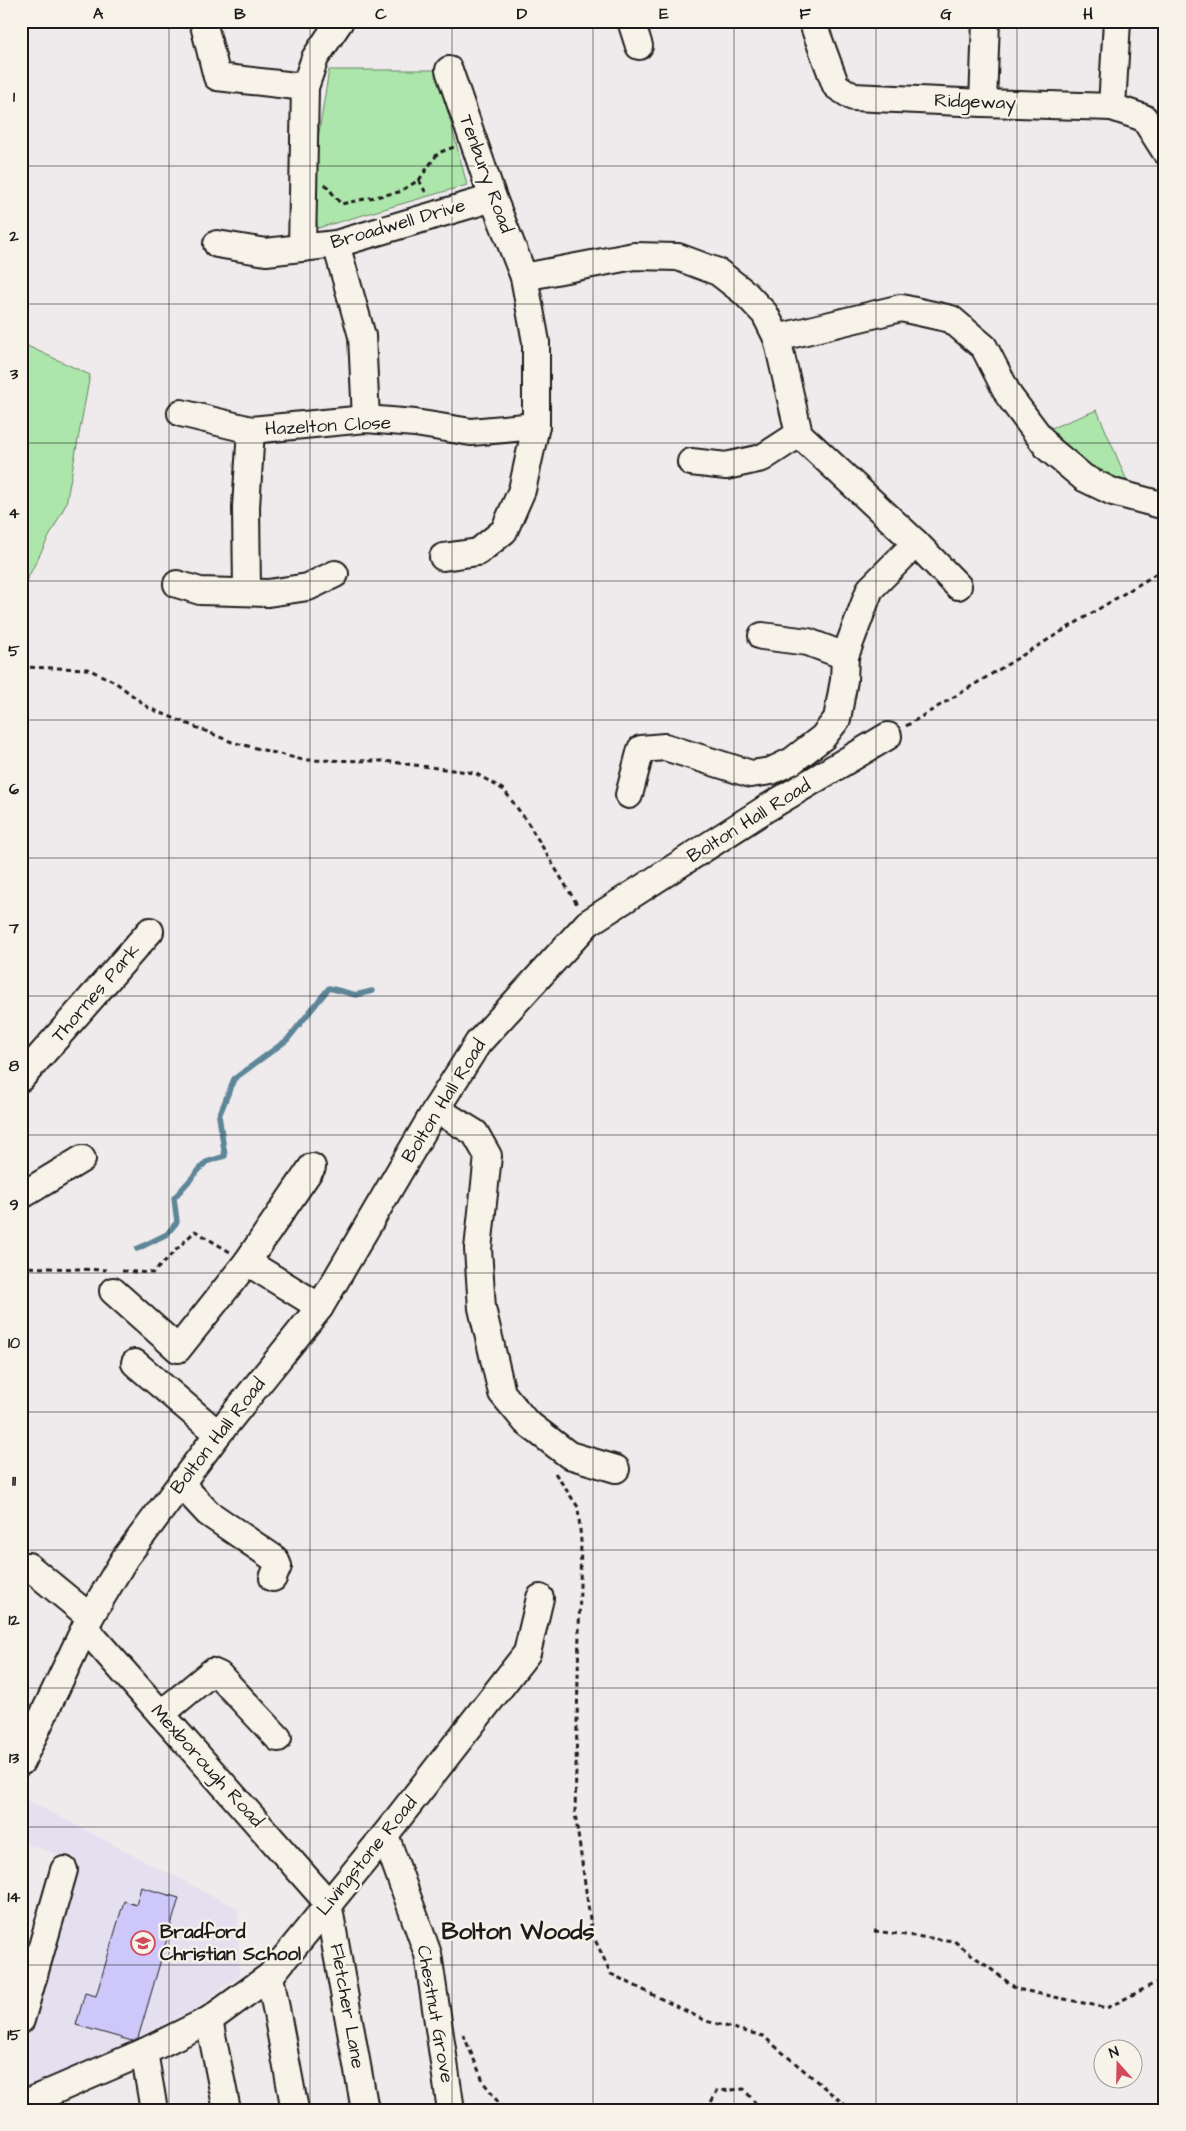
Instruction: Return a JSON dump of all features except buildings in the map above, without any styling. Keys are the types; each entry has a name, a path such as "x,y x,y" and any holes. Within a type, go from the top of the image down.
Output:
{"street":[{"path":"203,21 217,77 305,87"},
{"name":"Broadwell Drive","path":"302,248 305,87 315,58 340,21"},
{"path":"630,21 639,46"},
{"name":"Ridgeway","path":"812,21 836,86 853,97 983,104 1112,107 1144,118 1165,151"},
{"path":"983,104 986,21"},
{"path":"1112,107 1117,21"},
{"name":"Tenbury Road","path":"443,557 478,552 504,531 522,490 536,426 536,342 524,277 493,198 449,70"},
{"name":"Broadwell Drive","path":"217,244 266,252 336,244 493,198"},
{"path":"336,244 362,336 366,419"},
{"path":"524,277 634,256 678,257 718,272 745,293 765,314 777,338 799,434 916,543 958,586"},
{"path":"777,338 901,308 951,319 984,348 1009,396 1048,448 1084,478 1113,492 1165,506"},
{"name":"Hazelton Close","path":"181,413 251,430 366,419 415,423 471,432 536,426"},
{"path":"247,591 246,507 251,430"},
{"path":"691,462 726,466 762,458 799,434"},
{"path":"629,795 641,749 665,747 751,774 771,771 792,761 823,737 837,719 846,656 870,590 916,543"},
{"path":"177,584 200,591 268,592 308,587 335,574"},
{"path":"762,636 808,642 846,656"},
{"name":"Bolton Hall Road","path":"21,1761 88,1623 125,1558 218,1434 320,1307 436,1109 478,1043 588,923 767,808 888,736"},
{"name":"Thornes Park","path":"21,1078 150,931"},
{"path":"436,1109 475,1133 488,1156 478,1249 482,1308 502,1393 526,1422 570,1455 616,1469"},
{"path":"21,1196 82,1159"},
{"path":"114,1277 178,1348 247,1262 312,1167"},
{"path":"247,1262 320,1307"},
{"path":"135,1363 218,1434"},
{"path":"181,1484 208,1513 274,1559 278,1566 273,1578"},
{"name":"Mexborough Road","path":"28,1566 88,1623 161,1714 328,1903"},
{"name":"Livingstone Road","path":"21,2106 144,2052 209,2020 270,1976 385,1835 527,1654 540,1598"},
{"path":"161,1714 212,1672 219,1675 278,1738"},
{"name":"Chestnut Grove","path":"385,1835 428,1954 451,2110"},
{"path":"21,2020 64,1870"},
{"name":"Fletcher Lane","path":"328,1903 365,2110"},
{"path":"270,1976 295,2110"},
{"path":"209,2020 227,2110"},
{"path":"144,2052 154,2110"}],"path":[{"path":"323,180 341,204 399,192 419,180 438,153 473,141"},
{"path":"888,736 1005,667 1165,567"},
{"path":"21,667 88,670 115,682 148,708 232,742 304,760 384,761 475,773 504,790 528,823 588,923"},
{"path":"21,1267 114,1277 153,1272 196,1231 247,1262"},
{"path":"553,1470 578,1507 581,1542 575,1813 592,1933 607,1966 611,1974 706,2021 763,2036 851,2110"},
{"path":"874,1931 954,1941 1017,1989 1106,2008 1165,1978"},
{"path":"707,2110 716,2092 744,2089 761,2110"}],"shaded area":[{"name":"Bradford Christian School","path":"25,1799 238,1909 239,1976 199,2007 21,2091 21,2034 72,1859 21,1842 21,1822"}],"green space":[{"path":"329,70 437,70 467,185 318,228 309,194"},
{"path":"21,343 90,375 66,504 21,591"},
{"path":"1097,410 1127,481 1093,470 1049,429"}],"waterway":[{"path":"137,1249 167,1234 177,1222 174,1198 206,1162 225,1156 219,1116 234,1079 287,1040 329,988 356,995 372,991"}],"place":[{"name":"Bradford Christian School","path":"143,1943"}],"district":[{"name":"Bolton Woods","path":"518,1932"}]}
